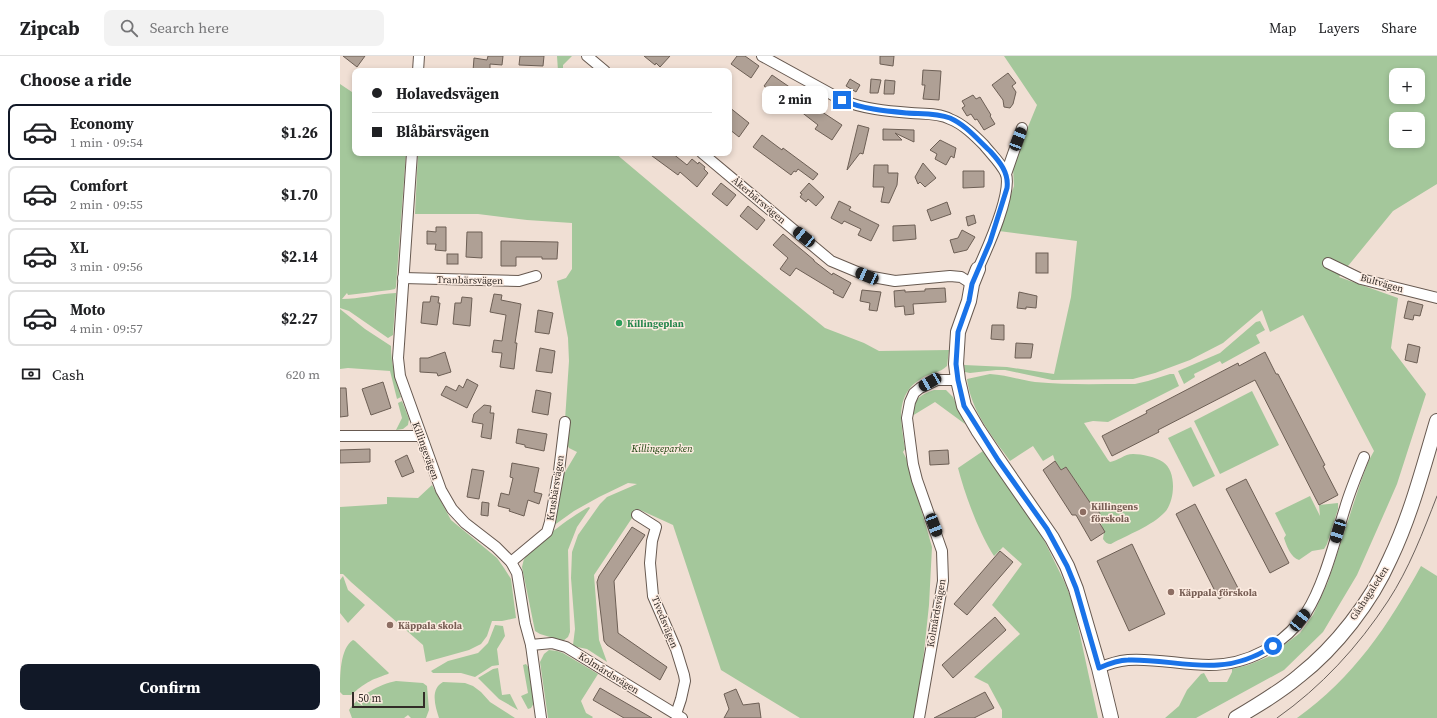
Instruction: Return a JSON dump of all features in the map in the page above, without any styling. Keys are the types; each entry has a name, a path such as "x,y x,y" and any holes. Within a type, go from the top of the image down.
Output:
{"street":[{"path":"418,68 419,56"},
{"path":"587,56 601,68"},
{"path":"762,56 853,105 890,111 937,115 951,119 977,138 1003,167 1008,183 1007,188 990,242 972,284 969,301 958,332 956,364 958,380 964,406 994,454 1045,526 1067,566 1076,588 1099,668 1111,717"},
{"path":"1006,174 1022,128"},
{"name":"Killingevägen","path":"412,156 398,358 400,376 420,436 441,490 452,509 465,523 496,547 511,562 517,573 525,623 531,645 541,718"},
{"name":"Åkerbärsvägen","path":"706,156 831,260 867,276 888,280 895,281 950,276 961,277 972,284"},
{"name":"Bultvägen","path":"1328,263 1361,279 1437,298"},
{"name":"Tranbärsvägen","path":"403,278 518,281 536,276"},
{"name":"Kolmårdsvägen","path":"919,718 943,581 943,559 939,539 922,497 913,464 908,428 908,408 914,393 930,382 944,379 958,380"},
{"name":"Gåshagaleden","path":"1236,718 1274,695 1300,676 1321,657 1339,637 1363,606 1381,577 1399,539 1412,506 1437,421"},
{"name":"Krusbärsvägen","path":"511,562 547,532 550,522 565,422"},
{"path":"340,436 420,436"},
{"path":"1099,668 1114,662 1129,660 1198,665 1231,664 1260,654 1284,637 1306,613 1317,592 1364,457"},
{"name":"Tivedsvägen","path":"637,515 656,527 652,540 650,563 653,592 676,649 684,675 685,681 679,716"},
{"name":"Kolmårdsvägen","path":"531,645 552,643 566,647 679,716"}],"green space":[{"path":"557,56 572,56 563,65 563,68 558,68"},
{"path":"1004,56 1437,56 1437,184 1393,211 1339,277 1398,298 1391,348 1426,394 1397,484 1357,575 1323,632 1284,670 1196,718 1165,718 1179,706 1187,690 1201,674 1204,673 1209,682 1227,682 1232,669 1248,665 1268,657 1300,633 1313,615 1328,582 1360,484 1368,462 1374,451 1303,315 1270,332 1262,310 1223,343 1190,360 1155,373 1133,379 1052,380 1005,370 970,373 965,372 964,365 1007,367 1054,374 1071,297 1077,241 999,231 1014,186 1013,168 1037,105"},
{"path":"340,84 352,92 352,156 406,156 396,287 395,289 390,290 348,295 347,293 342,299 396,293 393,335 388,338 349,311 340,308"},
{"name":"Killingeparken","path":"418,156 619,156 825,328 864,343 879,351 949,350 947,366 922,378 907,392 903,401 901,419 905,449 903,452 907,460 932,547 929,605 917,718 800,718 721,670 673,525 638,509 594,575 599,640 607,662 587,649 573,645 575,629 571,578 572,552 578,535 600,504 607,497 637,484 628,483 599,497 574,511 553,526 561,479 577,452 569,448 566,442 565,420 569,361 568,338 557,281 566,278 572,269 572,223 527,220 478,214 415,214"},
{"path":"340,309 365,329 391,346 393,366 401,397 397,399 390,371 348,368 340,369"},
{"path":"1260,321 1265,330 1256,335 1260,343 1222,364 1220,361 1194,374 1195,377 1184,384 1178,371 1220,353 1256,322"},
{"path":"990,374 1035,382 1057,384 1135,384 1174,374 1179,386 1108,422 1093,421 1084,423 1110,462 1130,454 1137,454 1157,459 1168,466 1171,472 1173,486 1171,501 1165,512 1153,522 1139,530 1111,544 1106,543 1103,539 1104,532 1094,503 1091,504 1066,467 1061,470 1053,455 1043,461 1033,446 1010,461 983,423 969,391 967,379"},
{"path":"934,390 946,390 953,397 965,424 935,402 912,416 915,402 924,394"},
{"path":"1252,391 1279,445 1220,474 1194,421"},
{"path":"402,401 409,419 408,425 403,429 396,430 402,418 398,403"},
{"path":"1191,427 1215,476 1193,487 1168,438"},
{"path":"983,451 1043,538 1064,581 1073,603 1098,718 1002,718 1002,710 988,684 974,677 1020,634 992,605 1022,564 1003,547 994,556 988,547 973,514 958,468"},
{"path":"432,485 451,520 497,558 511,579 516,618 502,621 492,621 487,636 481,644 469,650 426,662 423,645 343,574 340,574 340,507 387,504 387,497 418,498"},
{"path":"1310,496 1320,516 1319,505 1338,503 1338,509 1324,549 1312,551 1299,560 1291,554 1284,538 1286,535 1275,513"},
{"path":"589,507 590,508 577,527 568,550 570,632 568,637 563,641 535,631 522,567 524,559 536,545 565,522"},
{"path":"1421,566 1437,576 1437,718 1297,718 1317,702 1353,668 1396,609"},
{"path":"343,576 348,590 365,605 348,623 340,613 340,580"},
{"path":"495,625 503,626 505,636 497,649 499,665 492,666 475,677 461,673 433,673 431,671 448,661 478,653 488,643"},
{"path":"353,640 389,673 368,682 351,695 343,695 340,692 340,678 343,656 345,649"},
{"path":"549,650 563,653 598,674 581,701 586,713 593,717 592,718 548,718 540,662 544,654"},
{"path":"526,664 529,668 534,703 531,708 528,709 521,696 528,693 523,665"},
{"path":"498,668 502,695 510,694 518,710 499,699 478,678 493,669"},
{"path":"396,681 423,683 427,686 429,710 426,718 411,718 408,715 404,718 352,718 349,710 358,700 376,688"},
{"path":"443,682 465,683 473,686 490,702 515,718 439,718 435,703 435,693 436,689"}],"building":[{"path":"343,56 365,56 357,67"},
{"path":"488,56 503,56 502,65 490,64 490,68 473,68 474,58 487,60"},
{"path":"520,56 544,56 543,66 519,65"},
{"path":"644,56 670,56 660,67"},
{"path":"737,56 745,56 759,66 751,78 731,64"},
{"path":"880,56 894,56 893,66 880,64"},
{"path":"923,70 941,71 939,100 923,99 925,85 922,85"},
{"path":"1008,73 1016,83 1012,86 1016,92 1013,104 1010,108 1004,107 1003,100 992,85"},
{"path":"772,75 807,99 808,98 818,106 816,108 842,125 832,140 815,129 818,125 800,111 799,113 791,107 792,106 764,86"},
{"path":"850,79 860,85 856,92 846,86"},
{"path":"871,79 881,80 878,93 870,93"},
{"path":"885,80 895,81 894,94 884,94"},
{"path":"973,95 976,99 980,97 995,124 984,130 977,119 975,120 971,114 967,116 962,108 965,106 962,101"},
{"path":"732,109 749,123 739,137 732,131"},
{"path":"858,125 869,128 863,154 860,153 847,170"},
{"path":"883,129 914,130 914,142 895,133 902,140 883,140"},
{"path":"762,135 782,150 783,148 818,174 813,180 798,169 791,175 753,147"},
{"path":"940,140 956,148 954,158 951,156 946,165 935,159 937,154 930,150"},
{"path":"652,156 676,156 687,165 692,159 705,167 704,169 708,173 697,187 680,172 678,175"},
{"path":"923,163 936,178 925,187 920,182 918,184 915,177"},
{"path":"874,165 888,165 888,173 898,173 897,185 889,203 881,202 884,187 873,187"},
{"path":"963,171 984,171 984,187 963,188"},
{"path":"721,183 736,195 727,206 712,194"},
{"path":"809,183 824,197 816,206 808,199 806,202 800,197 802,194 800,193"},
{"path":"839,201 851,207 849,210 879,225 871,241 858,235 861,229 844,221 842,224 831,218"},
{"path":"947,202 951,214 931,221 927,210"},
{"path":"748,206 765,220 757,230 740,216"},
{"path":"974,215 976,223 968,226 966,217"},
{"path":"915,225 916,239 893,241 893,226"},
{"path":"436,227 446,227 446,251 435,250 436,244 427,244 427,231 436,232"},
{"path":"962,230 975,237 967,250 954,253 950,240 958,238"},
{"path":"467,232 482,232 482,258 466,257"},
{"path":"783,234 832,275 833,273 851,283 843,298 796,268 790,276 780,269 788,258 773,245"},
{"path":"501,241 558,242 557,259 542,259 542,257 516,257 516,266 501,266"},
{"path":"1036,253 1048,253 1048,273 1036,273"},
{"path":"447,254 458,254 458,264 447,264"},
{"path":"945,288 946,302 913,304 914,314 905,315 904,306 895,307 894,291 925,291 925,289"},
{"path":"862,290 881,292 877,311 869,310 870,303 860,301"},
{"path":"1019,292 1037,296 1036,308 1017,308"},
{"path":"494,294 502,295 501,300 521,304 515,343 517,343 514,369 500,367 502,353 492,352 494,340 502,341 506,315 490,312"},
{"path":"431,296 439,297 438,303 440,303 437,325 421,323 423,302 430,302"},
{"path":"462,297 472,298 470,326 453,324 455,303 461,303"},
{"path":"1408,301 1423,305 1420,316 1414,315 1413,320 1404,318"},
{"path":"538,310 553,313 549,334 535,332"},
{"path":"992,325 1004,325 1004,340 991,339"},
{"path":"1016,343 1033,344 1031,358 1015,358"},
{"path":"1408,344 1420,347 1417,363 1405,360"},
{"path":"540,348 555,351 552,373 536,371"},
{"path":"445,352 451,372 438,376 437,373 420,372 420,358 428,358"},
{"path":"1265,352 1325,465 1323,466 1338,495 1319,505 1255,380 1158,430 1159,432 1112,456 1102,436 1147,413 1146,411 1238,363 1239,366"},
{"path":"467,379 478,385 467,408 441,395 446,386 456,391 459,385 463,388"},
{"path":"383,382 391,408 371,415 362,389"},
{"path":"340,388 346,388 348,416 340,417"},
{"path":"536,390 551,393 548,415 532,412"},
{"path":"484,405 491,406 490,413 494,413 491,439 481,437 483,424 472,422 474,414"},
{"path":"518,429 547,434 544,451 525,447 525,445 516,443"},
{"path":"370,449 370,462 340,463 340,450"},
{"path":"948,450 949,464 930,465 929,451"},
{"path":"407,455 414,472 402,477 395,461"},
{"path":"1055,461 1061,470 1066,467 1091,504 1094,503 1100,514 1096,517 1105,532 1091,541 1076,515 1072,515 1043,470"},
{"path":"512,463 539,468 534,492 542,494 539,504 528,500 524,516 509,511 510,509 498,506 501,493 509,495 513,478 510,477"},
{"path":"472,469 484,471 479,499 467,497"},
{"path":"1246,479 1289,563 1270,573 1226,489"},
{"path":"482,502 489,503 488,516 481,515"},
{"path":"1195,504 1238,588 1219,599 1176,514"},
{"path":"632,527 645,535 614,581 618,633 667,667 660,680 607,645 604,641 597,582 599,576"},
{"path":"1132,544 1165,614 1129,631 1097,561"},
{"path":"1000,551 1013,562 967,615 954,604"},
{"path":"995,617 1006,630 953,678 942,665"},
{"path":"600,688 652,718 624,718 593,700"},
{"path":"736,689 743,705 759,703 761,718 724,718 729,709 724,694"},
{"path":"985,692 994,708 974,718 934,718"}],"tram line":[{"path":"1277,718 1309,693 1338,665 1376,618 1396,589 1421,537 1437,496"}],"place":[{"name":"Killingeplan","path":"619,323"},
{"name":"Killingens förskola","path":"1083,512"},
{"name":"Käppala förskola","path":"1171,592"},
{"name":"Käppala skola","path":"390,625"}],"route":[{"path":"842,100 858,106 890,111 937,115 951,119 977,138 1003,167 1008,179 1007,188 990,242 972,284 969,301 958,332 956,364 960,392 964,406 978,430 1047,529 1067,566 1076,588 1099,668 1114,662 1129,660 1198,665 1231,664 1260,654 1273,646"}]}
